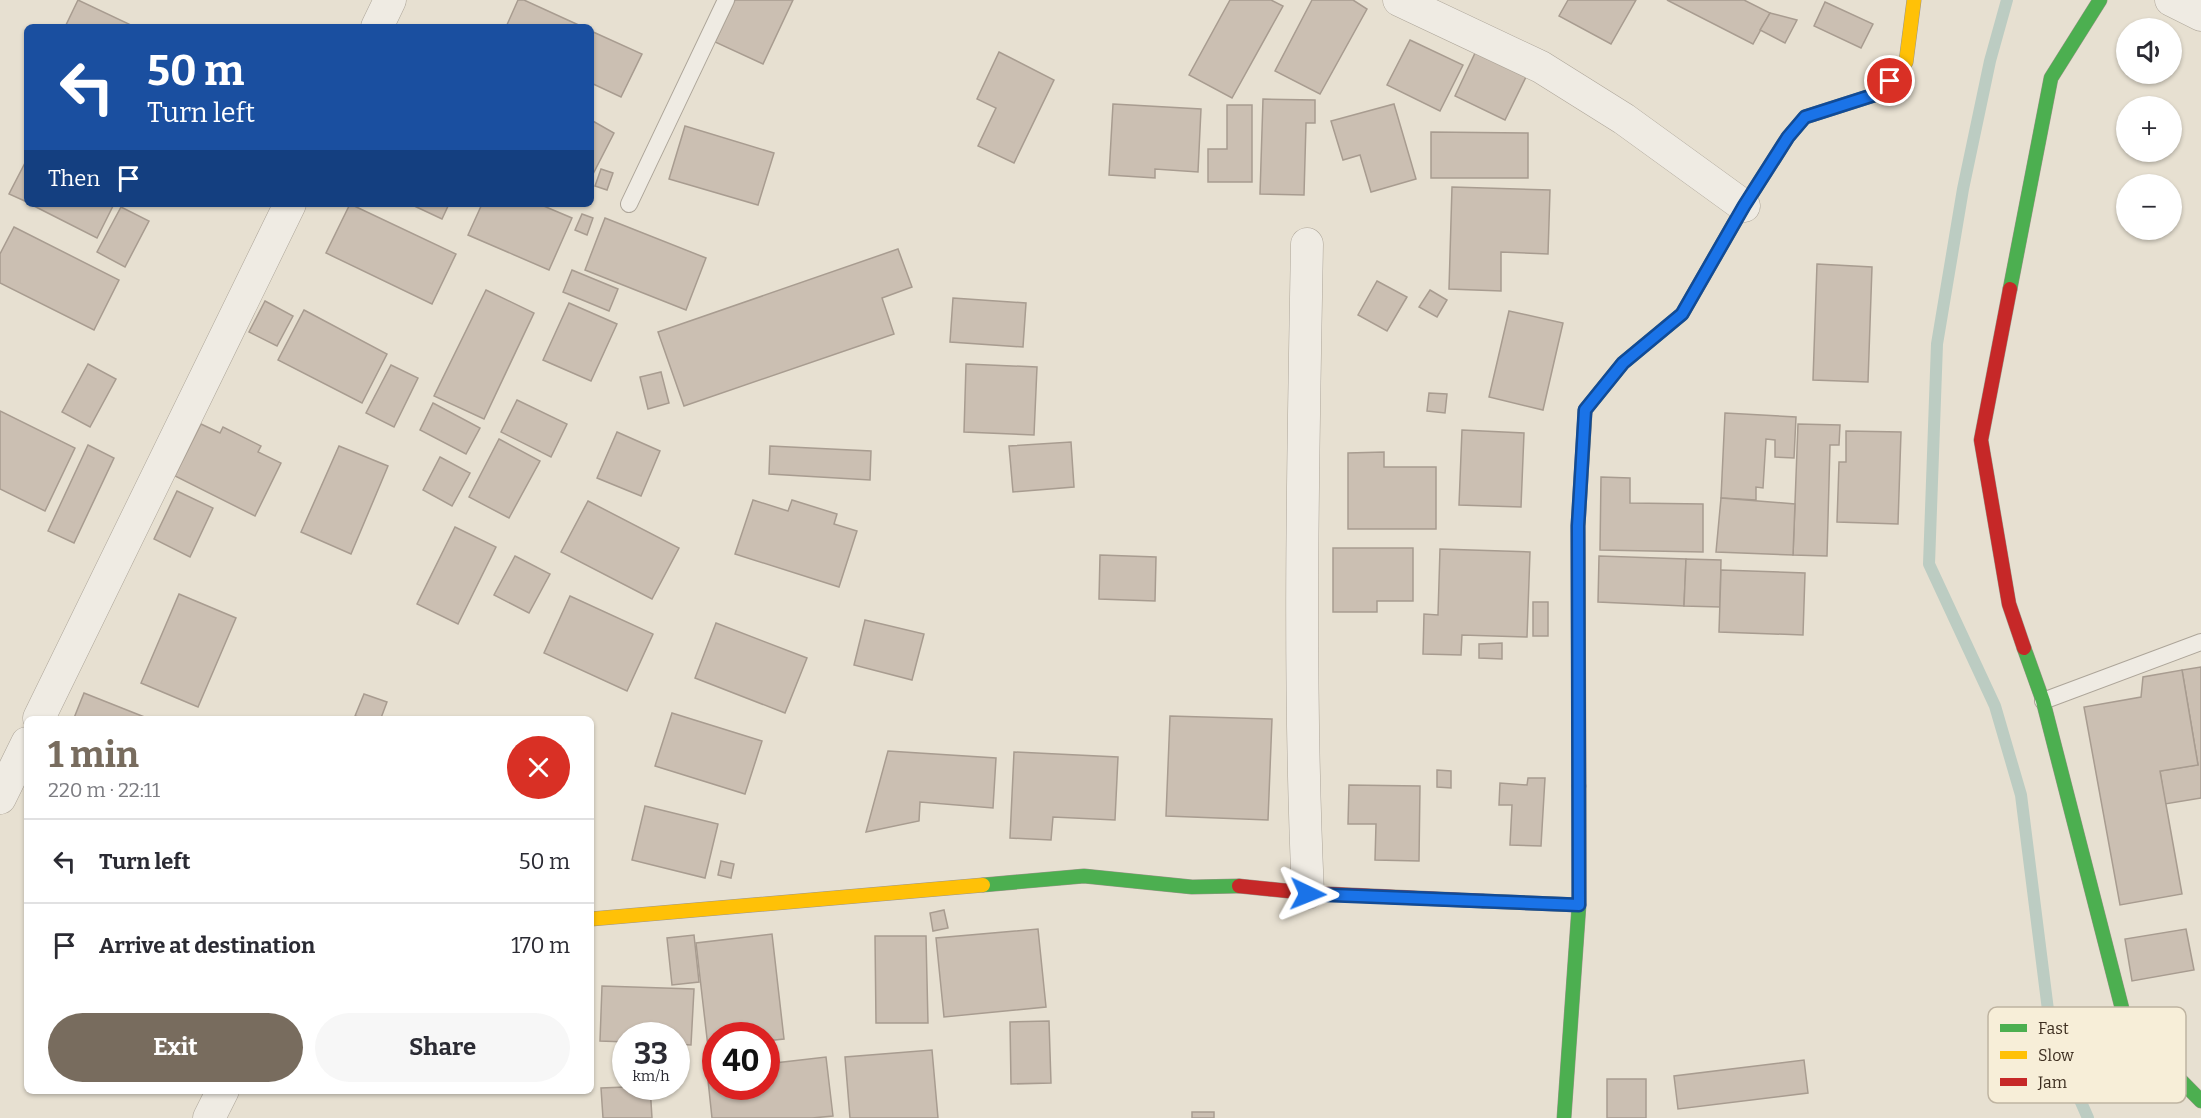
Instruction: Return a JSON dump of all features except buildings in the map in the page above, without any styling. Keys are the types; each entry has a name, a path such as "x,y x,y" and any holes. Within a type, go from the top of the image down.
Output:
{"street":[{"path":"378,24 390,0"},
{"path":"1399,0 1541,67 1624,119 1744,206"},
{"path":"1564,1118 1579,905 1578,526 1585,410 1623,363 1682,314 1744,206 1788,137 1805,117 1877,94 1906,62 1914,0"},
{"path":"2100,0 2052,78 1981,440 2009,604 2043,701 2122,1007"},
{"path":"2171,0 2201,15"},
{"path":"40,716 289,207"},
{"path":"1307,244 1302,502 1303,776 1308,894"},
{"path":"0,798 24,749"},
{"path":"594,920 1084,876 1192,887 1241,886 1308,894 1579,905"},
{"path":"2186,1086 2201,1101"},
{"path":"209,1118 221,1094"}],"lane":[{"path":"629,204 726,0"},
{"path":"2043,701 2201,642"}],"waterway":[{"path":"2007,0 1990,61 1963,189 1937,344 1929,564 1995,706 2021,795 2048,1007"},
{"path":"2081,1103 2088,1118"}],"traffic: fast":[{"path":"2010,289 2051,78 2100,0"},
{"path":"1585,413 1585,410 1623,363 1682,314 1744,206 1788,137 1805,117 1877,94 1881,89"},
{"path":"2024,648 2043,701 2122,1007"},
{"path":"1564,1118 1579,905 1579,786"},
{"path":"983,885 1084,876 1192,887 1239,886"},
{"path":"2186,1086 2201,1101"}],"traffic: slow":[{"path":"1881,89 1906,62 1914,0"},
{"path":"1579,786 1578,526 1585,413"},
{"path":"594,919 983,885"},
{"path":"1483,901 1579,905"}],"traffic: jam":[{"path":"2010,289 1981,440 2009,604 2024,648"},
{"path":"1239,886 1308,893 1483,901"}],"route":[{"path":"1308,894 1579,905 1578,526 1585,410 1623,363 1682,314 1744,206 1788,137 1805,117 1877,94 1890,81"}]}
